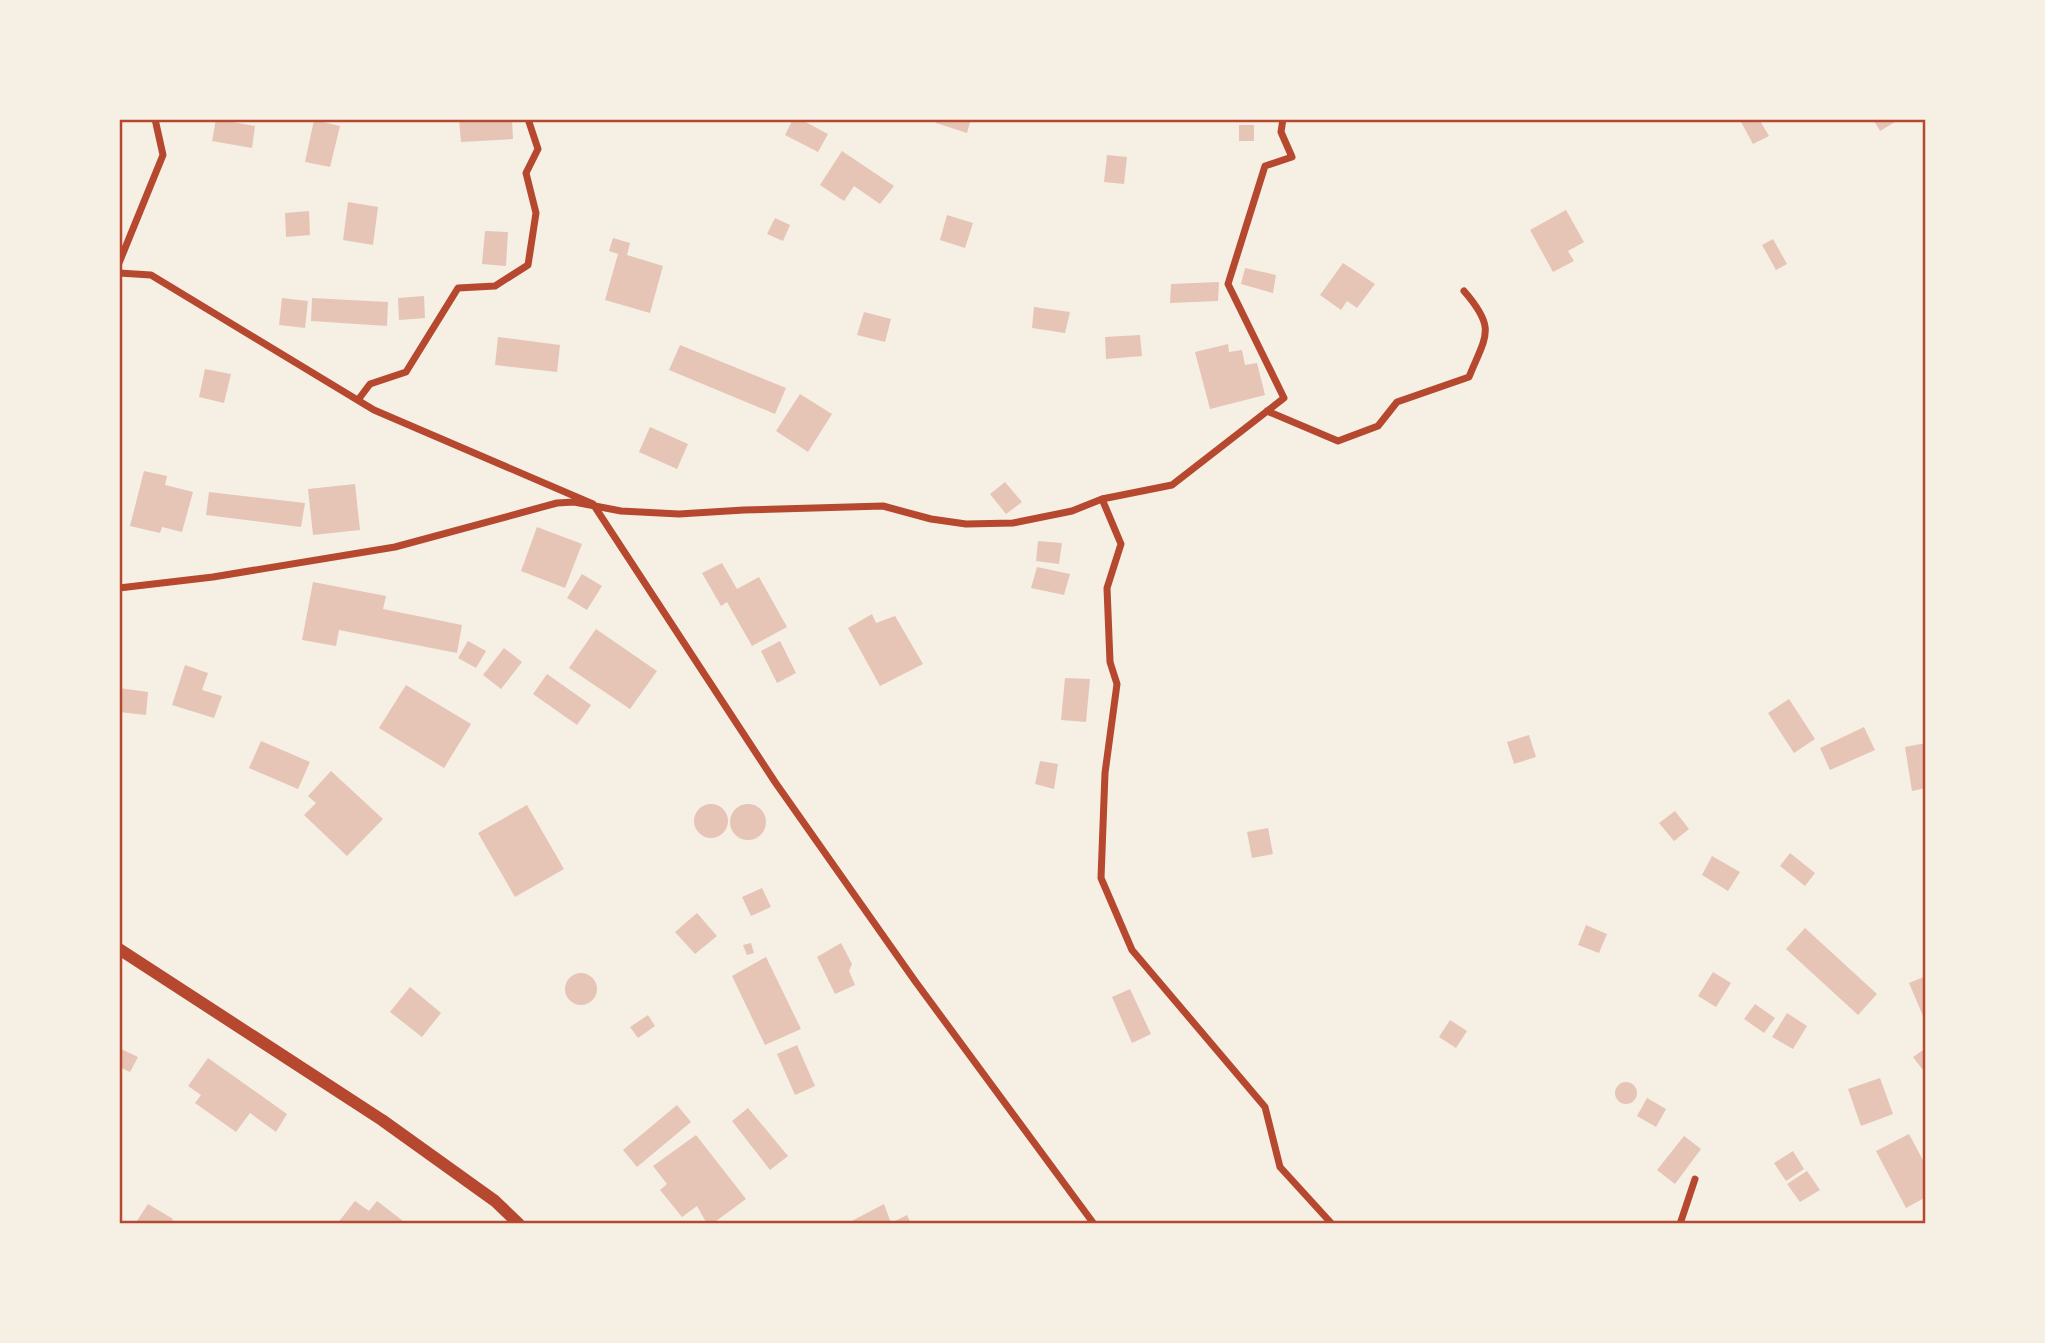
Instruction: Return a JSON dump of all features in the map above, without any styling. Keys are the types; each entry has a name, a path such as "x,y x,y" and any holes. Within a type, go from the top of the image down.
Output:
{"street":[{"path":"119,263 163,155 155,119"},
{"path":"358,400 370,384 406,372 458,288 495,286 528,265 536,213 526,173 538,149 529,122 531,119"},
{"path":"119,273 151,275 374,410 593,504 621,511 679,514 883,506 931,519 966,524 1013,523 1061,513 1102,499 1172,485 1284,398 1228,284 1265,166 1292,157 1281,132 1283,119"},
{"path":"1266,411 1338,441 1378,426 1397,402 1469,377 1488,331 1481,311 1464,291"},
{"path":"1102,499 1121,544 1107,588 1110,662 1117,684 1105,773 1101,878 1132,950 1265,1107 1280,1167 1332,1224"},
{"path":"119,588 213,577 395,547 557,503 593,504"},
{"path":"593,504 783,793 915,982 1094,1224"},
{"path":"119,949 382,1120 495,1200 519,1224"},
{"path":"1680,1224 1695,1180"}],"building":[{"path":"216,119 255,126 252,148 212,141"},
{"path":"459,119 512,119 513,139 461,142"},
{"path":"793,119 800,119 828,134 818,152 785,135"},
{"path":"938,119 971,119 967,133 936,123"},
{"path":"1759,119 1769,136 1753,144 1741,122"},
{"path":"1873,119 1900,119 1880,131"},
{"path":"314,120 340,126 330,167 305,162"},
{"path":"1239,125 1254,125 1254,141 1239,141"},
{"path":"842,151 894,186 880,204 854,186 844,201 820,185"},
{"path":"1107,155 1127,157 1124,184 1104,182"},
{"path":"348,202 378,207 373,245 343,240"},
{"path":"1566,210 1584,242 1568,251 1574,261 1553,272 1530,230"},
{"path":"309,211 310,235 286,237 285,213"},
{"path":"947,215 973,223 965,248 940,240"},
{"path":"775,218 790,225 783,241 767,234"},
{"path":"485,231 508,232 506,266 482,264"},
{"path":"613,238 630,243 627,255 663,266 650,313 605,300 618,254 609,251"},
{"path":"1773,239 1787,264 1776,270 1762,245"},
{"path":"1343,263 1375,284 1357,308 1347,301 1341,310 1320,295"},
{"path":"1245,268 1276,275 1273,293 1241,284"},
{"path":"1219,282 1218,301 1170,303 1171,284"},
{"path":"424,296 425,318 399,320 398,298"},
{"path":"282,298 308,301 305,328 279,325"},
{"path":"312,298 388,302 387,326 311,321"},
{"path":"1034,307 1070,312 1065,333 1032,328"},
{"path":"864,312 891,319 885,342 857,335"},
{"path":"1140,335 1142,356 1106,359 1105,337"},
{"path":"498,337 560,345 557,372 495,365"},
{"path":"1228,344 1229,352 1242,350 1245,365 1257,363 1265,395 1210,409 1195,352"},
{"path":"680,345 786,388 775,414 669,370"},
{"path":"205,369 231,374 224,403 199,397"},
{"path":"800,394 832,414 808,452 776,431"},
{"path":"650,427 688,444 677,469 639,452"},
{"path":"144,471 167,476 165,485 193,492 182,532 162,527 160,533 130,526"},
{"path":"1005,482 1022,502 1006,514 990,494"},
{"path":"355,484 360,530 313,535 308,489"},
{"path":"209,492 305,503 301,527 206,515"},
{"path":"537,527 582,544 565,588 521,571"},
{"path":"1038,541 1062,543 1059,564 1036,561"},
{"path":"722,563 737,589 759,577 787,627 752,646 727,602 721,606 702,573"},
{"path":"1037,567 1070,574 1064,595 1031,588"},
{"path":"582,574 602,586 587,610 567,598"},
{"path":"313,582 386,596 383,609 462,625 457,653 339,630 336,646 302,640"},
{"path":"872,614 876,623 895,616 923,664 880,686 848,628"},
{"path":"596,629 657,671 630,709 569,668"},
{"path":"468,641 486,651 476,668 458,658"},
{"path":"780,641 796,673 777,683 761,651"},
{"path":"504,648 522,662 501,689 483,675"},
{"path":"185,665 208,673 202,690 222,696 214,718 172,705"},
{"path":"547,674 591,705 577,725 533,694"},
{"path":"1065,678 1090,679 1086,722 1061,720"},
{"path":"406,685 471,724 444,768 379,728"},
{"path":"119,688 148,692 146,715 119,712"},
{"path":"1789,699 1815,739 1794,753 1768,713"},
{"path":"1864,727 1875,750 1830,770 1820,748"},
{"path":"1529,735 1536,757 1514,764 1507,742"},
{"path":"261,741 310,762 298,789 249,768"},
{"path":"1926,743 1926,788 1912,791 1905,747"},
{"path":"1040,761 1058,764 1054,789 1035,784"},
{"path":"331,771 383,819 347,856 304,815 316,803 308,796"},
{"path":"711,804 723,809 728,821 723,833 711,838 699,833 694,821 699,809"},
{"path":"748,804 761,809 766,822 761,835 748,840 735,835 730,822 735,809"},
{"path":"527,805 564,869 515,897 478,833"},
{"path":"1675,811 1689,829 1674,841 1659,823"},
{"path":"1268,828 1273,854 1252,858 1247,832"},
{"path":"1790,853 1815,873 1805,886 1780,866"},
{"path":"1712,856 1740,872 1728,891 1702,875"},
{"path":"762,888 771,907 751,916 742,897"},
{"path":"697,913 717,936 695,954 675,932"},
{"path":"1586,925 1607,934 1599,953 1578,945"},
{"path":"1805,928 1877,994 1858,1015 1786,949"},
{"path":"751,943 754,953 747,955 743,945"},
{"path":"841,943 852,964 849,971 855,985 835,994 817,957"},
{"path":"766,957 801,1029 765,1045 732,976"},
{"path":"1713,972 1731,983 1716,1007 1698,996"},
{"path":"581,973 593,977 597,989 593,1001 581,1005 569,1001 565,989 569,977"},
{"path":"1926,976 1926,1023 1909,983"},
{"path":"410,987 441,1013 422,1037 390,1012"},
{"path":"1130,989 1151,1034 1132,1043 1112,997"},
{"path":"1755,1004 1775,1018 1764,1033 1744,1019"},
{"path":"1787,1013 1807,1026 1793,1049 1772,1037"},
{"path":"648,1015 655,1026 638,1038 630,1027"},
{"path":"1450,1020 1467,1031 1456,1048 1439,1037"},
{"path":"797,1045 815,1086 795,1095 777,1054"},
{"path":"119,1048 138,1057 130,1072 119,1067"},
{"path":"1926,1048 1926,1074 1913,1057"},
{"path":"208,1058 287,1114 276,1132 250,1113 236,1132 195,1103 201,1095 188,1086"},
{"path":"1880,1078 1893,1114 1861,1126 1848,1089"},
{"path":"1622,1082 1630,1082 1637,1089 1637,1097 1630,1104 1622,1104 1615,1097 1615,1089"},
{"path":"1647,1098 1666,1109 1656,1127 1637,1116"},
{"path":"677,1105 691,1122 637,1167 623,1150"},
{"path":"748,1108 788,1156 770,1170 732,1121"},
{"path":"1909,1134 1926,1166 1926,1197 1906,1208 1876,1151"},
{"path":"696,1135 746,1199 712,1224 707,1224 697,1206 682,1217 660,1190 667,1184 653,1166"},
{"path":"1684,1136 1701,1149 1675,1184 1657,1170"},
{"path":"1793,1151 1804,1169 1786,1181 1774,1163"},
{"path":"1807,1171 1820,1190 1800,1202 1787,1184"},
{"path":"355,1201 369,1211 377,1201 407,1224 337,1224"},
{"path":"148,1204 173,1219 170,1224 135,1224"},
{"path":"884,1204 891,1223 907,1215 911,1224 846,1224"}]}
